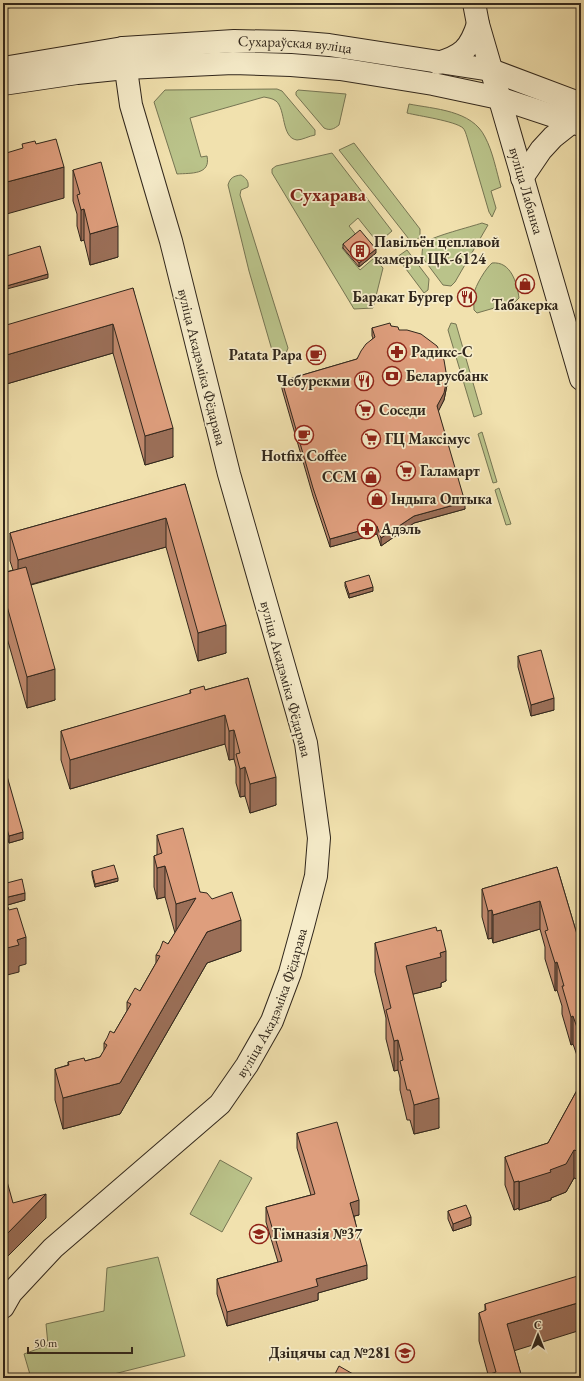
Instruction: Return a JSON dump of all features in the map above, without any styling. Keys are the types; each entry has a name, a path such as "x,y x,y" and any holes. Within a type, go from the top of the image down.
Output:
{"main road":[{"name":"вуліца Лабанка","path":"474,3 478,24 491,70 581,379"},
{"path":"438,63 455,57 468,48 474,38 478,24"},
{"name":"Сухараўская вуліца","path":"3,68 124,58 234,41 292,42 342,47 491,70 578,117"},
{"name":"Сухараўская вуліца","path":"3,84 77,73 124,58 291,65 340,69 391,76 499,98 578,117"},
{"name":"вуліца Акадэміка Фёдарава","path":"3,1307 11,1293 53,1248 220,1104 247,1065 272,1021 290,973 316,876 320,838 306,743 229,474 171,241 131,105 124,58"},
{"path":"522,178 541,150 553,137 578,117"}],"green space":[{"path":"277,89 282,91 315,130 315,135 299,140 292,138 286,129 279,105 276,101 264,97 190,118 201,157 207,156 206,167 199,172 177,174 154,102 165,90"},
{"path":"298,90 346,94 339,125 332,129 324,128 296,95"},
{"path":"409,104 452,112 471,121 479,128 490,149 501,187 491,191 496,208 492,217 489,212 464,129 453,123 407,113"},
{"path":"354,143 420,229 420,237 412,243 339,150"},
{"path":"332,153 392,231 378,243 358,218 349,226 357,236 342,248 360,270 374,258 383,268 373,308 354,309 272,173 272,169 276,166"},
{"path":"241,175 247,180 248,187 241,190 240,195 288,348 286,353 274,357 249,271 228,185 232,178"},
{"path":"482,223 488,225 455,282 451,286 443,285 422,257 422,249 426,242 436,237"},
{"path":"407,250 429,279 428,290 424,293 397,257"},
{"path":"492,263 499,263 508,269 512,274 517,286 519,298 515,302 477,313 474,310 476,286"},
{"path":"451,323 456,324 482,414 474,417 448,330"},
{"path":"482,432 497,482 493,483 478,434"},
{"path":"499,488 511,524 506,525 495,490"},
{"path":"220,1160 252,1178 222,1232 190,1214"},
{"path":"158,1257 185,1356 98,1378 31,1378 24,1354 48,1345 46,1324 104,1311 107,1268"}],"building":[{"path":"56,139 64,167 3,183 3,154 23,148 22,144 35,141 36,144"},
{"path":"101,162 118,226 90,234 84,209 81,210 77,195 80,194 73,170"},
{"name":"Павільён цеплавой камеры ЦК-6124","path":"360,230 376,249 359,263 343,244"},
{"path":"40,246 48,274 3,287 3,257"},
{"path":"133,288 173,428 145,436 113,324 3,356 3,326"},
{"name":"ГЦ Максімус","path":"390,323 391,326 398,327 399,330 407,330 421,334 437,346 444,360 447,378 444,393 437,406 465,502 414,516 381,538 377,526 330,539 313,488 282,381 357,359 366,344 375,337 372,328"},
{"path":"185,484 226,625 198,633 166,518 18,560 10,533"},
{"path":"26,567 55,669 27,677 3,592 3,573"},
{"path":"369,575 373,587 349,594 345,582"},
{"path":"541,650 554,698 531,705 518,656"},
{"path":"248,678 276,777 250,784 245,767 240,769 236,754 240,753 234,730 229,731 225,715 70,760 61,731 191,693 190,690 204,686 205,690"},
{"path":"3,762 23,832 9,836 3,815"},
{"path":"183,828 200,892 207,893 212,899 232,892 241,920 207,932 120,1083 63,1098 55,1069 69,1065 68,1062 84,1058 85,1061 100,1057 107,1045 104,1043 110,1031 114,1033 131,1004 127,1002 135,988 140,991 160,956 156,955 163,941 168,944 196,898 176,904 165,866 157,868 154,856 162,853 157,835"},
{"path":"114,865 118,878 95,884 92,871"},
{"path":"557,867 581,948 581,1039 573,1016 571,1017 557,962 555,963 545,931 548,930 540,901 493,915 492,910 488,911 482,889"},
{"path":"22,879 25,893 4,898 3,884"},
{"path":"8,907 9,910 17,908 26,937 17,940 19,945 3,949 3,909"},
{"path":"436,927 437,931 441,930 446,951 440,953 441,957 406,966 439,1098 414,1105 410,1090 407,1090 400,1061 403,1060 398,1040 394,1041 386,1010 391,1008 375,943"},
{"path":"581,1083 581,1144 577,1151 574,1150 566,1164 550,1170 551,1172 519,1182 514,1182 505,1157 548,1143"},
{"path":"337,1122 359,1200 350,1203 367,1265 316,1279 318,1286 227,1312 217,1279 282,1261 266,1207 315,1194 297,1133"},
{"path":"3,1167 13,1203 46,1194 3,1238"},
{"path":"466,1205 471,1217 453,1224 448,1211"},
{"path":"581,1275 581,1302 507,1324 522,1378 491,1378 490,1374 496,1372 479,1313 486,1310 485,1304"},
{"path":"339,1366 360,1378 333,1378"},
{"path":"389,1375 394,1378 387,1378"}],"place":[{"name":"Павільён цеплавой камеры ЦК-6124","path":"360,251"},
{"name":"Табакерка","path":"525,284"},
{"name":"Баракат Бургер","path":"467,297"},
{"name":"Радикс-С","path":"397,352"},
{"name":"Patata Papa","path":"316,355"},
{"name":"Беларусбанк","path":"392,376"},
{"name":"Чебурекми","path":"364,381"},
{"name":"Соседи","path":"365,410"},
{"name":"Hotfix Coffee","path":"304,435"},
{"name":"ГЦ Максімус","path":"371,439"},
{"name":"Галамарт","path":"406,471"},
{"name":"ССМ","path":"371,477"},
{"name":"Індыга Оптыка","path":"377,499"},
{"name":"Адэль","path":"367,529"},
{"name":"Гімназія №37","path":"259,1234"},
{"name":"Дзіцячы сад №281","path":"405,1353"}],"district":[{"name":"Сухарава","path":"328,194"}]}
